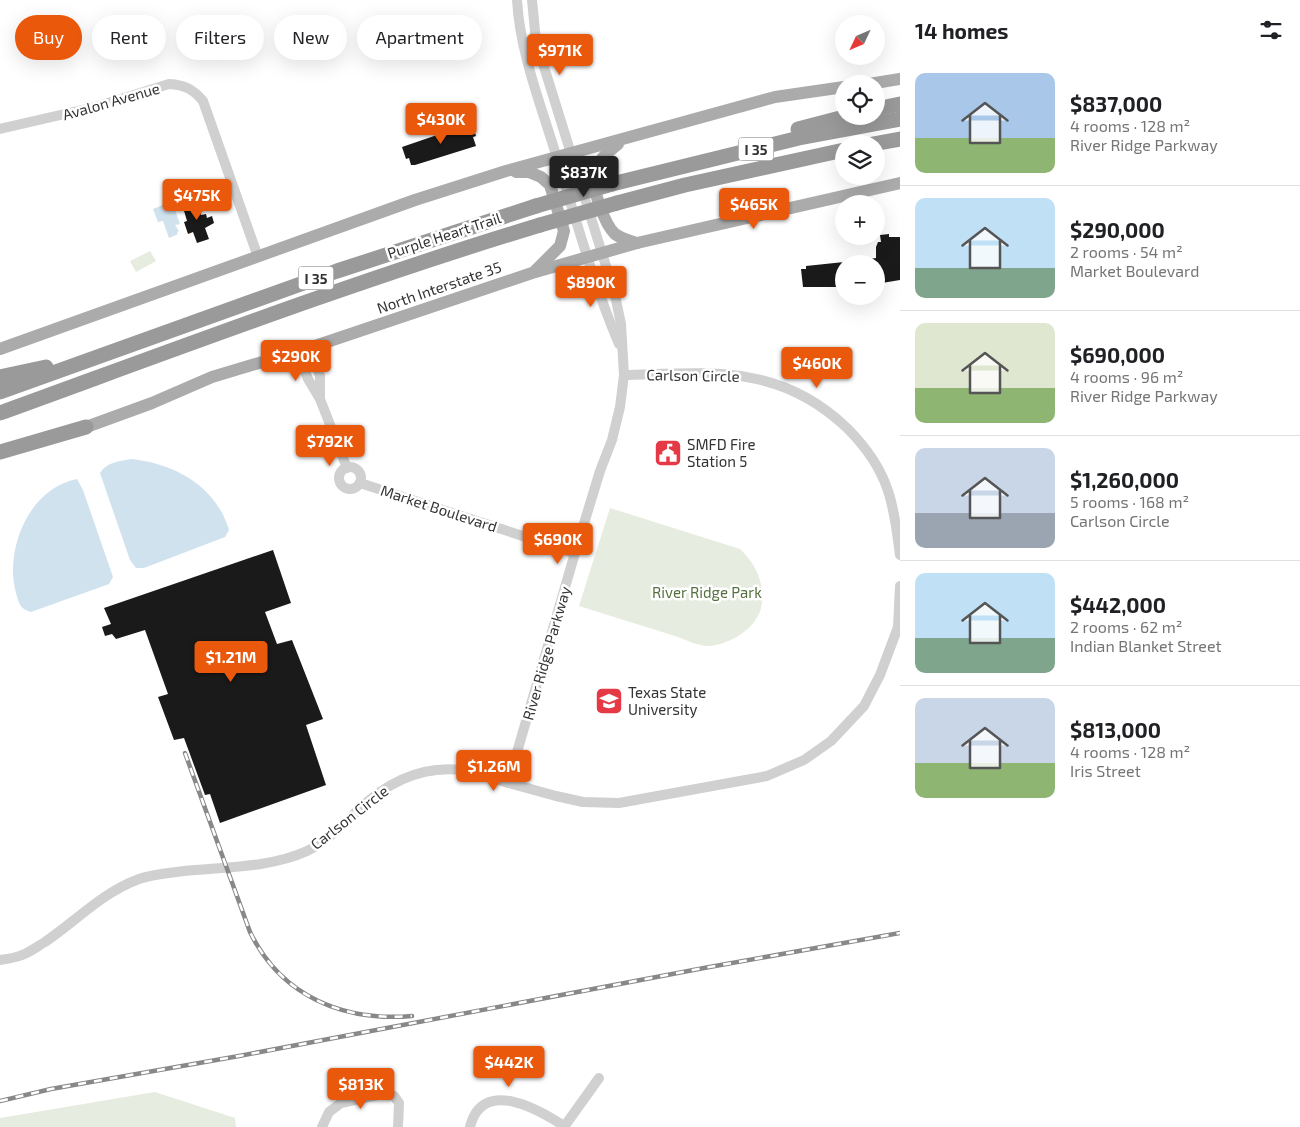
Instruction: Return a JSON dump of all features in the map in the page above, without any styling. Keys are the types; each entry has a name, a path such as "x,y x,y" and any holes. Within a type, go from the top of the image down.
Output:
{"highway":[{"path":"885,107 900,104"},
{"path":"612,184 635,173 835,119"},
{"name":"Purple Heart Trail","path":"0,392 399,249 536,206 612,184 791,140 900,119"},
{"path":"885,141 900,138"},
{"name":"Purple Heart Trail","path":"0,413 465,247 704,180 835,152"},
{"path":"0,377 99,356"},
{"path":"0,452 86,427"}],"main road":[{"path":"885,81 900,79"},
{"path":"0,349 415,200 506,171 622,141 775,97 835,88"},
{"path":"622,141 602,157 594,174 593,183 606,224 624,240 637,243"},
{"path":"506,171 529,172 541,176 550,185 564,231 560,246 532,273"},
{"name":"North Interstate 35","path":"0,459 152,403 212,377 303,350 532,273 637,243 900,183"}],"street":[{"name":"River Ridge Parkway","path":"517,0 520,29 557,158 601,299 621,349"},
{"name":"River Ridge Parkway","path":"508,783 575,553 612,440 620,407 624,374 621,324 617,305 536,41 532,0"},
{"name":"Avalon Avenue","path":"0,129 95,107 169,84 180,85 190,89 203,101 258,256"},
{"name":"Market Boulevard","path":"303,350 308,379 320,399 347,468"},
{"name":"Carlson Circle","path":"624,374 741,375 760,378 792,389 815,402 860,442 882,475 891,502 900,555"},
{"name":"Market Boulevard","path":"353,467 361,476 360,483 353,488 346,488 341,484 340,474 347,468 353,467"},
{"name":"Market Boulevard","path":"360,483 575,553"},
{"name":"Carlson Circle","path":"0,960 23,955 36,948 97,902 138,879 160,874 265,863 306,851 330,836 376,794 401,778 429,770 446,768 462,770 583,802 619,803 767,776 804,760 831,741 864,706 880,675 896,634 900,586"},
{"path":"470,1127 472,1118 481,1108 494,1101 507,1100 519,1102 543,1113 564,1127 599,1078"},
{"path":"322,1127 329,1112 341,1103 382,1094 394,1096 400,1103 398,1127"}],"green space":[{"path":"150,251 156,261 136,272 130,261"},
{"name":"River Ridge Park","path":"610,508 740,549 751,561 761,583 761,608 754,623 733,639 716,645 704,646 579,606"},
{"path":"155,1092 235,1118 236,1127 0,1127 0,1118"}],"water":[{"path":"168,203 170,208 174,207 180,224 175,225 179,231 177,232 178,234 169,238 163,221 158,222 153,209"},
{"path":"132,459 163,466 178,472 204,490 223,515 229,530 225,537 144,568 136,568 130,560 100,473 110,464"},
{"path":"77,479 83,490 113,577 109,584 31,612 27,611 19,603 13,576 17,540 33,508 60,485"}],"building":[{"path":"472,123 476,136 473,137 476,146 415,165 411,165 409,158 406,159 402,147"},
{"path":"196,200 201,215 206,214 207,218 212,216 214,223 205,228 209,239 197,243 193,232 188,234 184,222 187,221 182,204"},
{"path":"885,234 889,234 889,237 900,237 900,280 885,282 885,255 876,255 876,247 877,245 885,245"},
{"path":"835,263 835,287 803,287 801,269 806,269 806,266"},
{"path":"273,550 291,603 265,612 277,644 292,640 323,719 306,725 326,785 220,823 210,794 205,795 184,738 174,740 158,697 168,694 145,630 116,639 112,634 105,636 102,627 111,624 104,608"}],"railway":[{"path":"185,753 250,932 263,954 279,973 297,988 317,1000 339,1009 386,1017 412,1016"},
{"path":"0,1101 51,1089 239,1056 900,933"}],"place":[{"name":"SMFD Fire Station 5","path":"668,453"},
{"name":"Texas State University","path":"609,701"}]}
